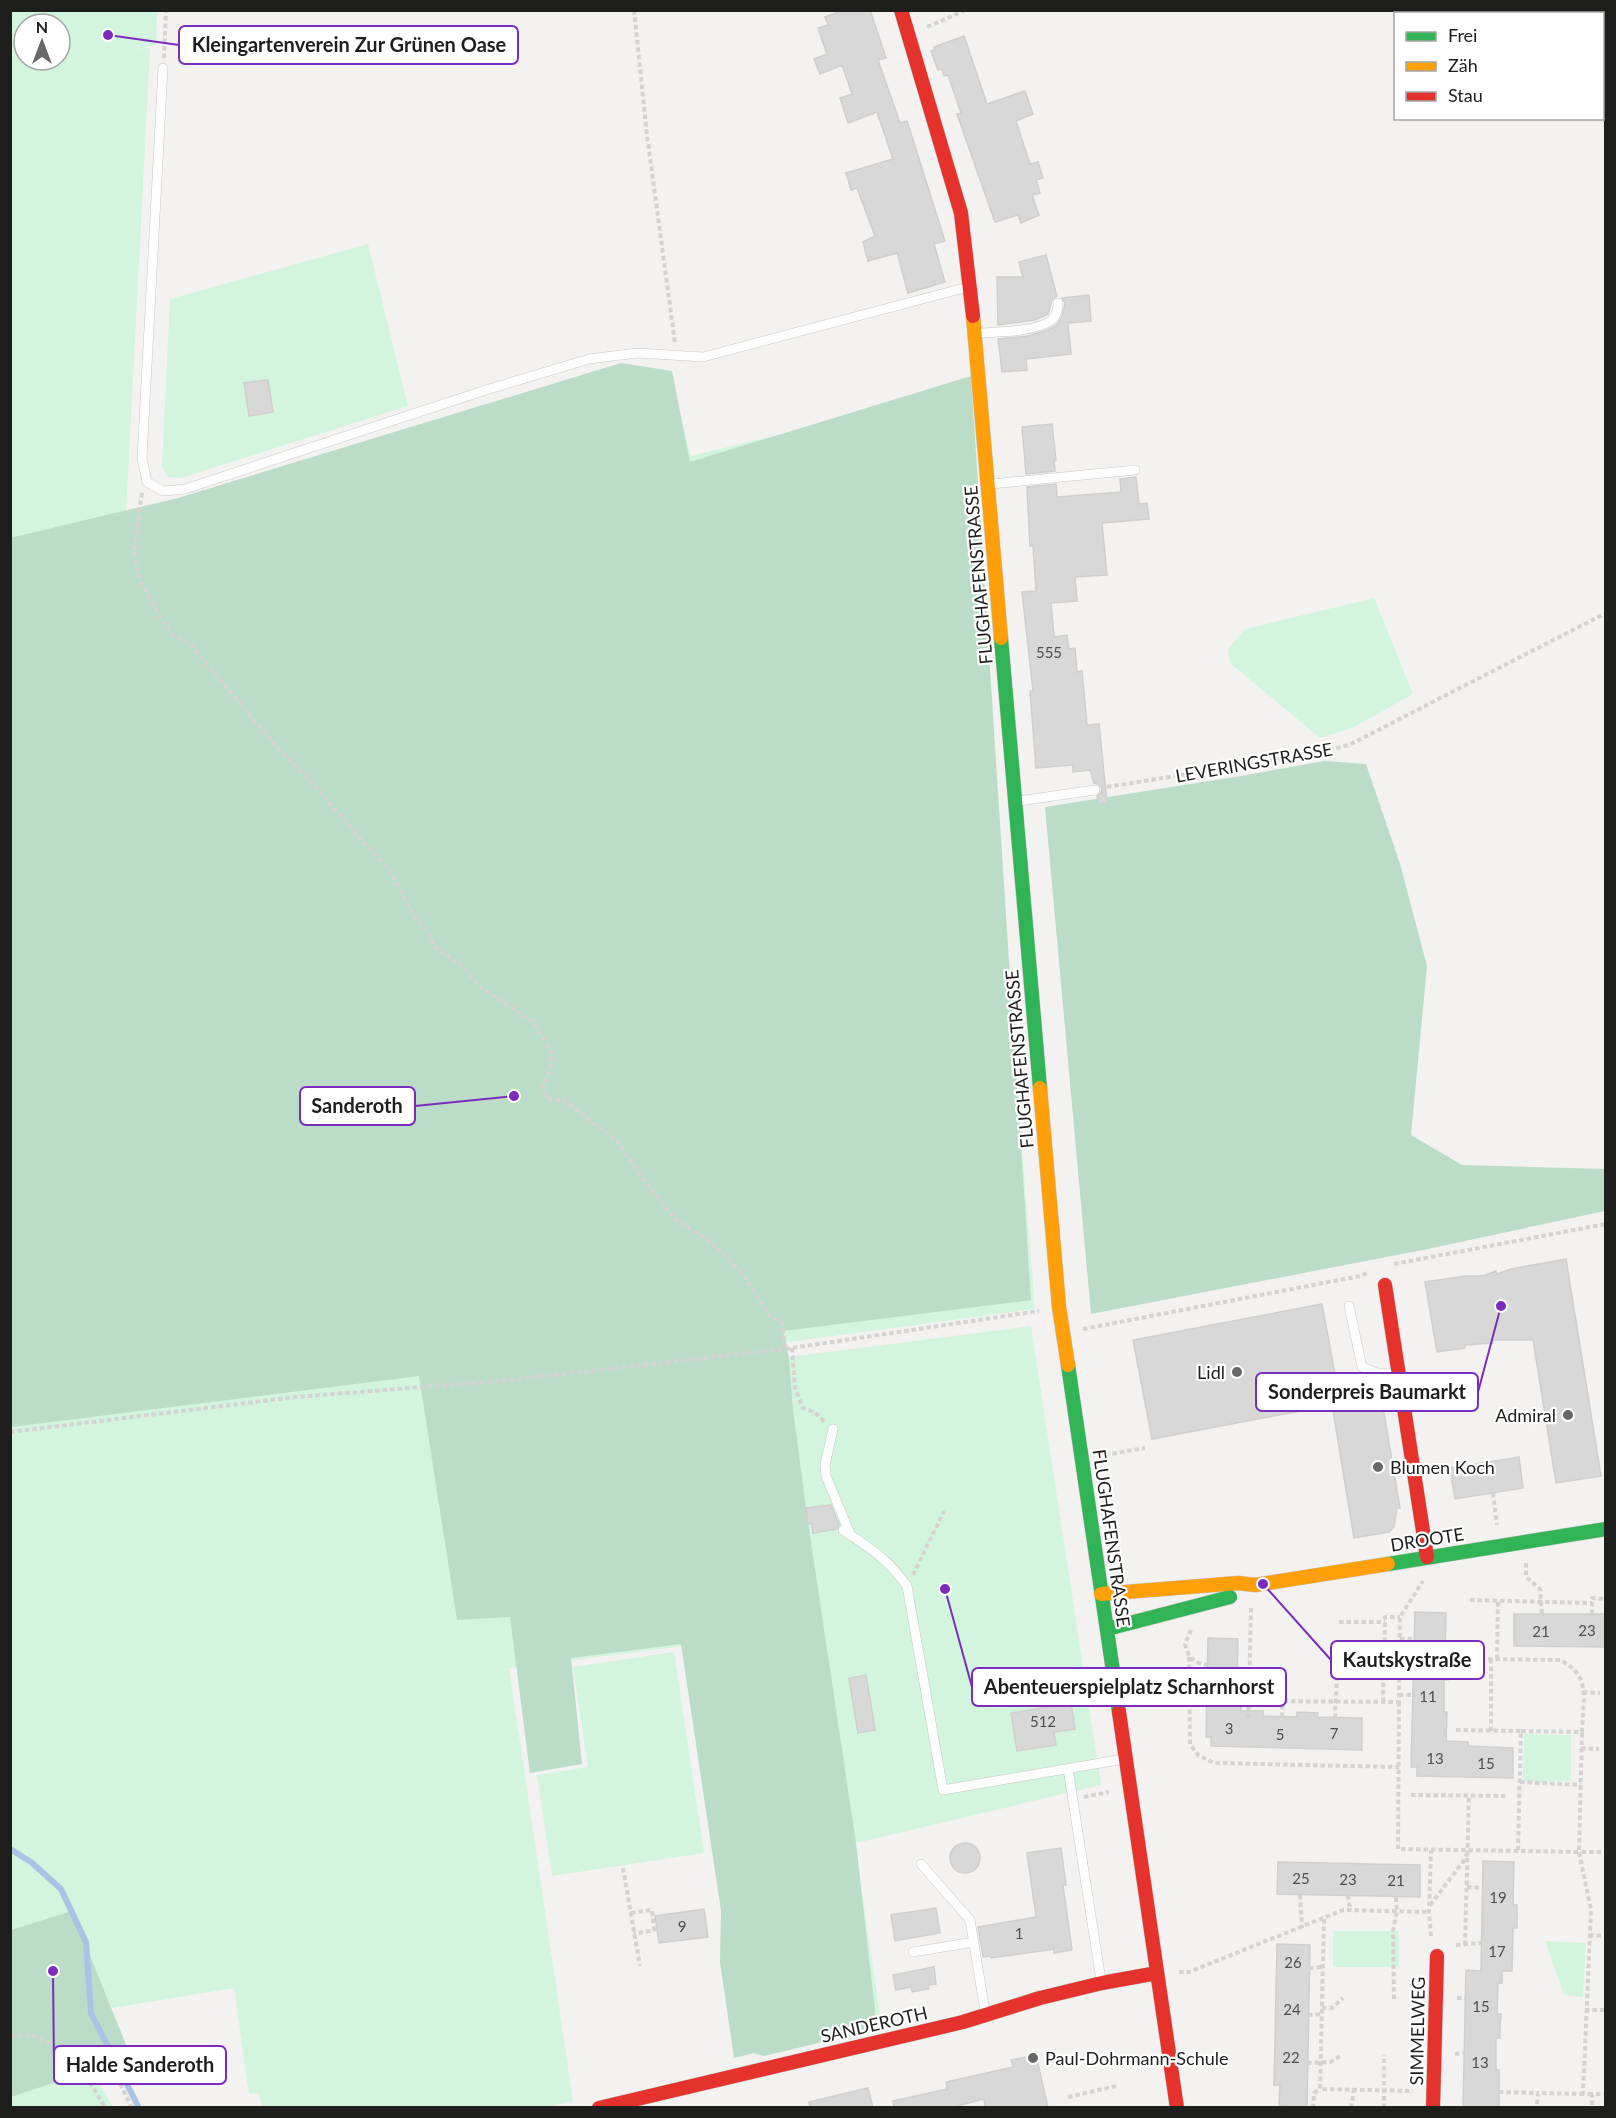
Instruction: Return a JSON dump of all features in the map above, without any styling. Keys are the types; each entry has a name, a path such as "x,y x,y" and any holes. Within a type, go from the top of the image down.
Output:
{"main road":[{"name":"FLUGHAFENSTRASSE","path":"901,10 961,213 975,333 1059,1307 1177,2108"},
{"path":"1385,1285 1427,1557"},
{"name":"DROOTE","path":"1101,1594 1238,1584 1255,1585 1605,1529"},
{"name":"DROOTE","path":"1107,1629 1169,1611 1242,1594 1255,1585"},
{"name":"SIMMELWEG","path":"1434,2108 1437,1956"},
{"name":"SANDEROTH","path":"599,2108 941,2027 1102,1983 1157,1973"}],"lane":[{"path":"163,68 142,458 147,482 163,491 185,489 489,389 589,359 637,353 703,357 970,286"},
{"path":"975,333 1034,327 1053,319 1058,303"},
{"path":"988,484 1135,470"},
{"path":"1016,802 1095,789"},
{"path":"1348,1306 1362,1367 1377,1373 1398,1372"},
{"path":"833,1429 825,1465 826,1476 847,1533 893,1566 907,1586 943,1790 1127,1759"},
{"path":"1068,1769 1102,1983"},
{"path":"921,1864 970,1920 985,2014"},
{"path":"913,1952 974,1942"}],"path":[{"path":"163,68 166,10"},
{"path":"634,10 647,135 676,355"},
{"path":"910,40 927,27 966,10"},
{"path":"147,482 140,499 134,552 135,563 140,580 167,628 174,636 190,644 276,746 392,873 414,916 428,932 435,947 462,966 481,988 533,1022 552,1053 550,1070 543,1086 546,1098 565,1101 617,1141 675,1219 712,1243 742,1274 769,1315 782,1323 785,1349"},
{"name":"LEVERINGSTRASSE","path":"1095,789 1317,753 1348,745 1605,613"},
{"path":"1391,1264 1605,1224"},
{"path":"1083,1329 1360,1276 1376,1269"},
{"path":"10,1432 296,1397 510,1380 785,1349 1059,1307"},
{"path":"792,1348 798,1398 803,1408 814,1412"},
{"path":"1105,1455 1145,1448"},
{"path":"1493,1493 1497,1526"},
{"path":"907,1586 944,1511"},
{"path":"1526,1563 1526,1577 1540,1589 1542,1615"},
{"path":"1425,1578 1400,1617 1398,1849 1605,1852"},
{"path":"1592,1614 1592,1598 1605,1599"},
{"path":"1470,1600 1592,1603"},
{"path":"1491,1731 1498,1600"},
{"path":"1248,1718 1251,1608"},
{"path":"1383,1702 1385,1617 1400,1617"},
{"path":"1194,1621 1185,1644 1189,1657 1190,1744 1198,1755 1214,1763 1399,1767"},
{"path":"1339,1622 1385,1622"},
{"path":"1400,1639 1414,1639"},
{"path":"1470,1647 1470,1659 1560,1660 1572,1666 1581,1676 1583,1692 1579,1852 1591,1910 1583,2094"},
{"path":"1189,1657 1195,1663 1207,1665"},
{"path":"1282,1717 1284,1674"},
{"path":"1335,1718 1337,1674"},
{"path":"1583,1692 1600,1694"},
{"path":"1399,1695 1413,1695"},
{"path":"1249,1701 1399,1702"},
{"path":"1456,1730 1582,1732"},
{"path":"1518,1851 1521,1731"},
{"path":"1581,1748 1599,1749"},
{"path":"1520,1782 1581,1785"},
{"path":"1074,1798 1110,1792"},
{"path":"1411,1795 1508,1797"},
{"path":"1469,1796 1465,1945 1481,1943"},
{"path":"1431,1850 1429,1912 1431,1943 1437,1956"},
{"path":"1430,1905 1463,1862 1468,1850"},
{"path":"623,1868 640,1966"},
{"path":"1467,1887 1483,1888"},
{"path":"1300,1894 1302,1928"},
{"path":"1348,1895 1350,1910"},
{"path":"1394,1999 1393,1931 1397,1911 1396,1897"},
{"path":"631,1913 652,1910 654,1930 634,1934"},
{"path":"1157,1973 1189,1972 1343,1910 1429,1912"},
{"path":"1320,2089 1323,1919"},
{"path":"1589,1935 1605,1936"},
{"path":"1310,1968 1322,1967"},
{"path":"1322,2008 1332,2008 1343,1998"},
{"path":"1458,1998 1466,1998"},
{"path":"1585,2010 1605,2010"},
{"path":"1308,2015 1322,2014"},
{"path":"10,2037 24,2034 41,2039 59,2050 89,2080 105,2108"},
{"path":"1456,2054 1464,2053"},
{"path":"1307,2063 1330,2062 1342,2055"},
{"path":"1384,2055 1384,2108"},
{"path":"107,2057 132,2108"},
{"path":"89,2080 116,2074"},
{"path":"1068,2097 1116,2086"},
{"path":"1313,2108 1314,2093 1320,2089 1434,2091"},
{"path":"1351,2108 1354,2089"},
{"path":"1499,2092 1605,2094"},
{"path":"1538,2093 1538,2104"},
{"path":"1592,2094 1592,2105"}],"green space":[{"path":"11,11 157,11 156,45 137,49 150,48 125,533 666,370 691,456 955,392 1034,1309 781,1343 882,2029 755,2056 692,1645 509,1668 573,2101 544,2108 262,2107 259,2093 249,2094 234,1988 112,2008 75,1929 11,1945"},
{"path":"1605,11 1605,130 1601,120 1604,120 1604,12 1560,12"},
{"path":"368,244 408,406 181,478 168,477 162,467 170,299"},
{"path":"621,363 672,371 690,462 971,376 1031,1300 783,1331 789,1357 793,1409 806,1508 856,1843 877,2029 764,2056 754,2053 734,2058 720,1962 721,1911 681,1644 571,1658 582,1764 530,1773 510,1617 457,1620 419,1376 11,1427 10,538 178,498"},
{"path":"1374,598 1413,694 1354,727 1320,738 1230,663 1228,649 1245,629"},
{"path":"1324,761 1366,764 1400,864 1427,966 1411,1135 1462,1165 1605,1169 1605,1211 1423,1250 1091,1314 1045,807"},
{"path":"1031,1326 1101,1785 856,1843 806,1508 793,1409 789,1357"},
{"path":"674,1652 704,1853 552,1876 537,1775 588,1767 573,1667"},
{"path":"1524,1734 1571,1735 1571,1781 1523,1781"},
{"path":"72,1911 131,2057 11,2097 11,1930"},
{"path":"1333,1931 1399,1931 1399,1967 1333,1967"},
{"path":"1545,1941 1586,1943 1583,1997 1564,1995"},
{"path":"91,2070 113,2107 11,2107 11,2097"}],"building":[{"path":"844,10 870,10 886,58 878,60 900,123 907,121 945,241 934,244 945,282 908,293 897,253 868,261 863,242 875,236 857,188 851,190 846,173 893,159 877,112 848,123 840,98 852,94 842,65 820,74 814,59 827,54 818,28 828,25 825,17"},
{"path":"964,36 987,104 1025,91 1033,114 1016,121 1030,164 1038,162 1043,178 1036,180 1040,193 1032,195 1039,215 1021,223 1018,215 995,222 957,114 961,113 948,75 944,76 942,69 938,70 931,51 935,50 934,47"},
{"path":"1046,255 1057,296 1052,300 1048,314 1035,320 998,325 997,277 1023,277 1019,262"},
{"path":"1089,295 1091,321 1068,323 1071,354 1026,359 1027,370 1002,372 998,339 1028,336 1048,330 1057,325 1062,317 1065,303 1062,298"},
{"path":"268,380 273,412 249,416 244,383"},
{"path":"1052,424 1055,471 1026,474 1022,427"},
{"path":"1136,477 1139,504 1147,503 1149,519 1102,523 1107,575 1075,577 1077,601 1051,603 1054,637 1067,635 1069,649 1075,648 1077,672 1082,671 1087,725 1099,724 1107,802 1099,804 1097,796 1101,793 1102,788 1094,783 1090,770 1073,772 1073,765 1036,768 1030,691 1033,691 1022,592 1036,591 1033,546 1030,546 1027,487 1056,484 1057,497 1121,492 1120,479"},
{"path":"1566,1259 1601,1476 1556,1483 1533,1340 1493,1340 1493,1343 1465,1345 1465,1348 1437,1352 1425,1282 1483,1276 1496,1271 1497,1274 1511,1269"},
{"name":"Lidl","path":"1322,1304 1340,1401 1381,1395 1400,1508 1397,1508 1394,1527 1389,1532 1354,1538 1332,1405 1152,1439 1133,1340"},
{"path":"1519,1457 1523,1488 1455,1499 1450,1468"},
{"path":"831,1505 839,1525 836,1529 813,1533 812,1523 808,1524 806,1508"},
{"path":"1415,1612 1446,1613 1445,1656 1448,1657 1448,1680 1444,1680 1444,1712 1447,1712 1446,1741 1468,1742 1468,1746 1513,1748 1513,1778 1417,1776 1417,1767 1411,1767"},
{"path":"1514,1614 1605,1614 1605,1647 1514,1646"},
{"path":"1208,1638 1238,1639 1237,1682 1242,1682 1241,1711 1263,1711 1263,1716 1297,1717 1297,1712 1318,1713 1317,1717 1362,1718 1362,1750 1211,1746 1211,1737 1206,1737"},
{"path":"866,1675 875,1730 858,1733 849,1678"},
{"path":"1071,1703 1075,1729 1054,1732 1056,1745 1017,1751 1011,1713"},
{"path":"965,1843 976,1847 980,1858 976,1869 965,1873 954,1869 950,1858 954,1847"},
{"path":"1061,1848 1066,1885 1063,1885 1072,1950 1054,1953 1054,1949 991,1958 991,1956 983,1957 978,1927 1036,1917 1027,1853"},
{"path":"1483,1861 1514,1862 1513,1905 1517,1905 1517,1928 1513,1928 1512,1971 1502,1971 1502,1983 1498,1983 1497,2014 1501,2014 1500,2038 1496,2038 1499,2108 1463,2108 1466,1970 1481,1971"},
{"path":"1278,1862 1420,1865 1420,1897 1277,1894"},
{"path":"936,1908 940,1933 895,1941 891,1915"},
{"path":"704,1909 708,1937 659,1943 655,1916"},
{"path":"1277,1944 1310,1945 1307,2108 1279,2106 1280,2085 1274,2085"},
{"path":"934,1967 936,1984 928,1985 929,1989 912,1992 911,1987 896,1990 893,1975"},
{"path":"1036,2055 1048,2108 985,2108 984,2099 949,2108 894,2108 893,2101 947,2089 946,2082 1013,2067 1011,2060"},
{"path":"868,2088 873,2108 810,2108 809,2102"}],"waterway":[{"path":"10,1849 31,1862 61,1889 86,1942 91,2013 139,2108"}],"traffic: fast":[{"path":"1001,638 1040,1088"},
{"path":"1068,1365 1119,1712"},
{"path":"1388,1564 1606,1529"},
{"path":"1107,1629 1230,1597"}],"traffic: slow":[{"path":"973,316 1001,638"},
{"path":"1040,1088 1059,1307 1068,1365"},
{"path":"1101,1594 1238,1583 1255,1585 1388,1564"}],"traffic: jam":[{"path":"901,10 961,213 973,316"},
{"path":"1385,1285 1427,1557"},
{"path":"1119,1712 1177,2108"},
{"path":"1433,2108 1437,1956"},
{"path":"599,2108 963,2022 1040,1998 1157,1973"}],"place":[{"name":"Kleingartenverein Zur Grünen Oase","path":"108,35"},
{"name":"Sanderoth","path":"514,1096"},
{"name":"Sonderpreis Baumarkt","path":"1501,1306"},
{"name":"Lidl","path":"1237,1372"},
{"name":"Admiral","path":"1568,1415"},
{"name":"Blumen Koch","path":"1378,1467"},
{"name":"Kautskystraße","path":"1263,1584"},
{"name":"Abenteuerspielplatz Scharnhorst","path":"945,1589"},
{"name":"Halde Sanderoth","path":"53,1971"},
{"name":"Paul-Dohrmann-Schule","path":"1033,2058"}]}
